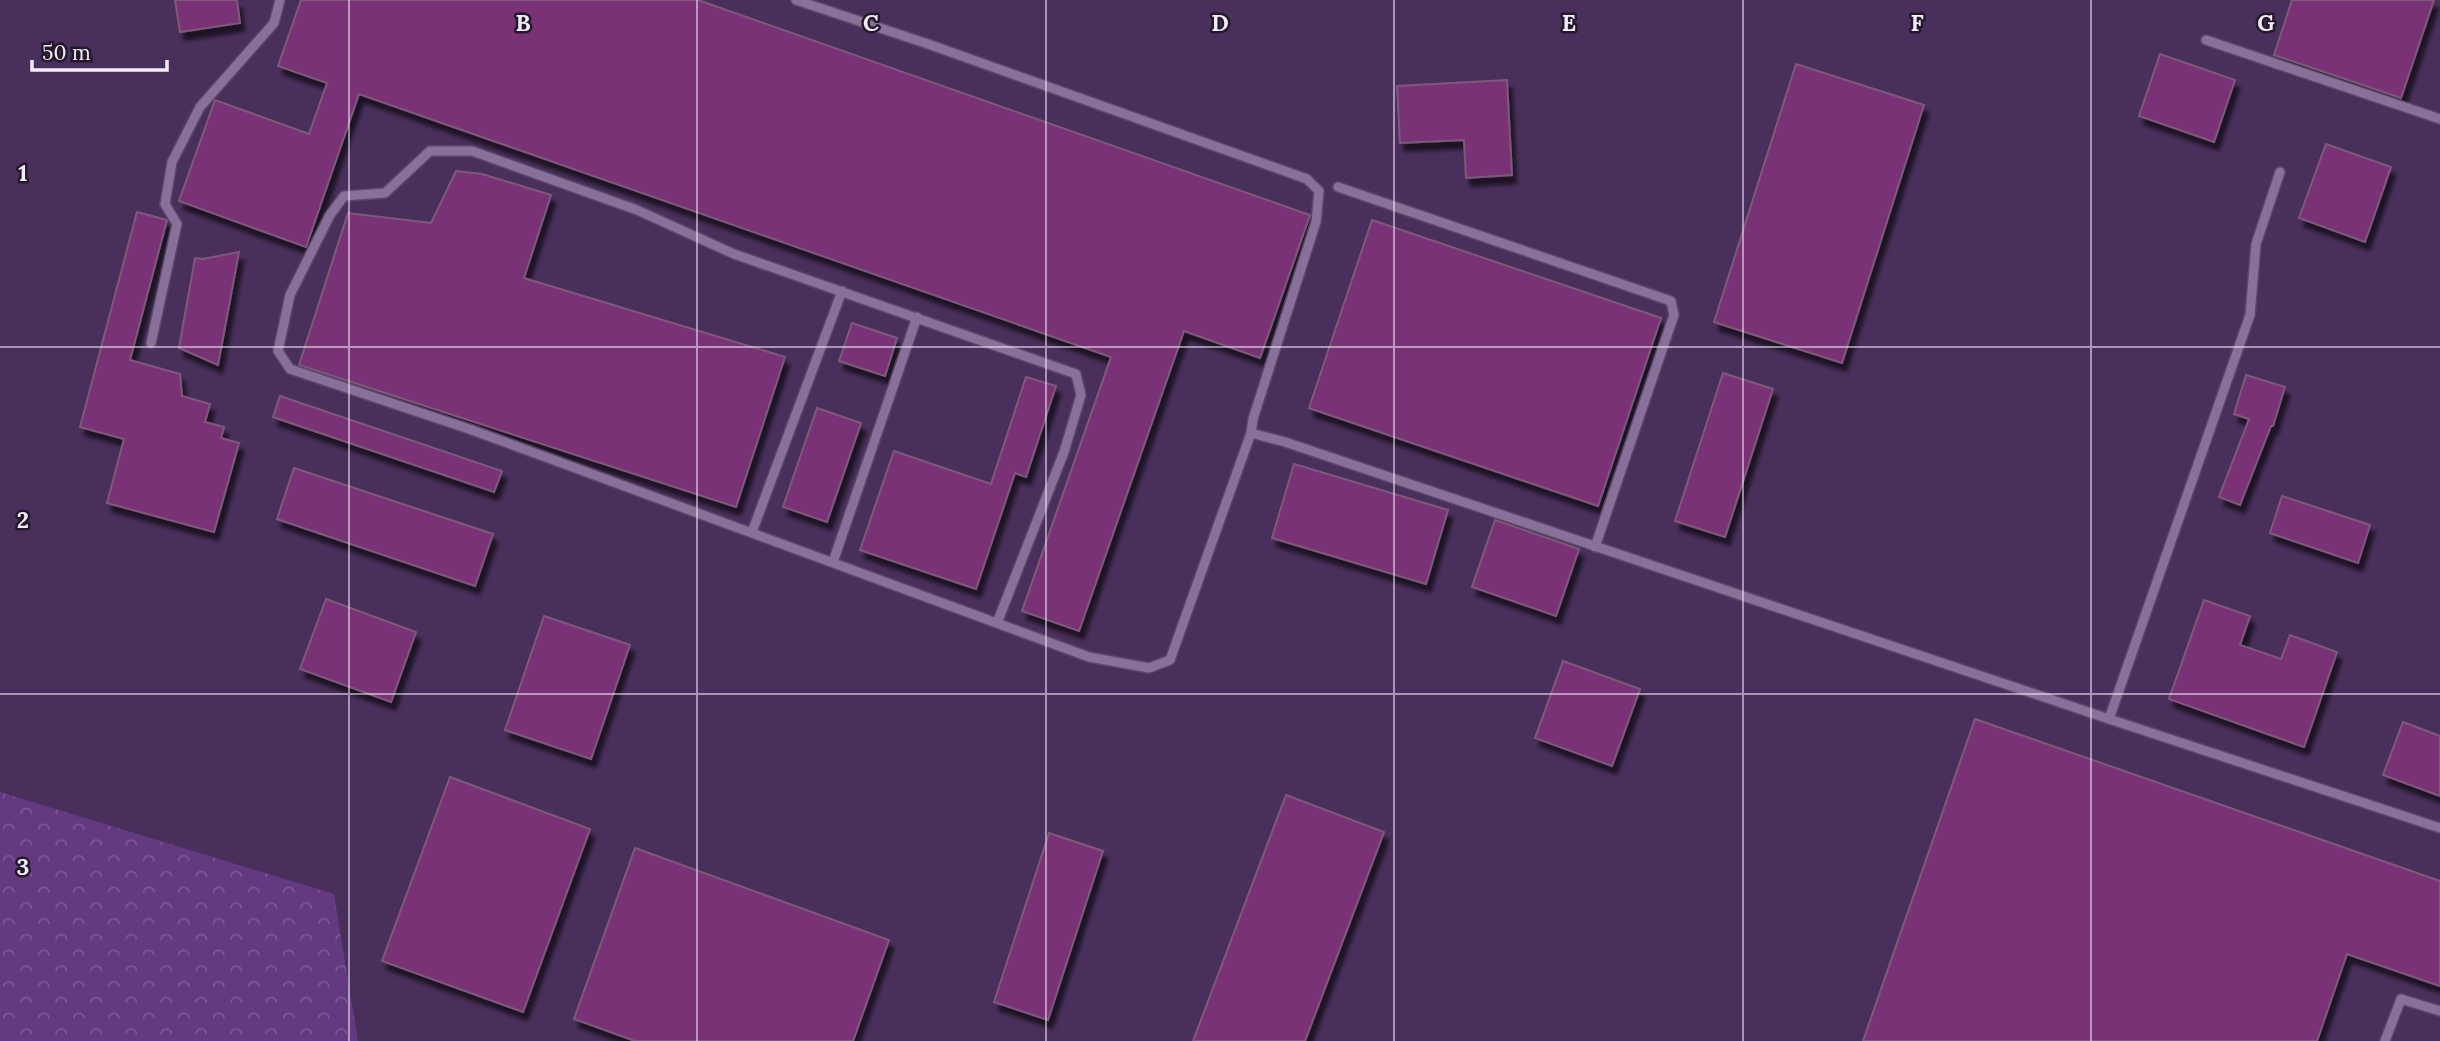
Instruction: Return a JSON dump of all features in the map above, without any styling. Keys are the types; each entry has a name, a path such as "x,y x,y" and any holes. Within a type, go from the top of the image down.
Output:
{"lane":[{"path":"151,343 177,224 166,204 172,162 200,107 274,23 280,0"},
{"path":"796,0 928,44 1307,179 1319,191 1316,222 1253,419 1251,433 1170,660 1149,668 1089,657 471,430 290,369 278,351 290,295 330,215 344,196 386,193 430,151 472,150 637,210 734,254 1076,374 1081,396 1063,452 997,623"},
{"path":"2206,40 2440,119"},
{"path":"2109,719 2250,315 2256,244 2280,172"},
{"path":"1338,187 1671,301 1674,315 1595,547"},
{"path":"752,533 842,291"},
{"path":"832,562 917,317"},
{"path":"1251,433 2440,828"},
{"path":"2385,1041 2401,999 2440,1011"}],"shaded area":[{"path":"0,0 2440,0 2440,1041 358,1041 334,894 0,792"}],"green space":[{"path":"0,792 334,894 358,1041 0,1041"}],"building":[{"path":"175,0 237,0 240,23 180,32"},
{"path":"301,0 698,0 1310,215 1260,358 1184,331 1079,631 1022,611 1111,357 359,94 306,247 179,201 215,100 309,134 327,83 278,66"},
{"path":"2292,0 2434,0 2401,98 2274,55"},
{"path":"2160,54 2235,80 2214,142 2139,116"},
{"path":"1796,64 1924,105 1842,363 1714,322"},
{"path":"1507,80 1512,175 1466,178 1464,140 1400,143 1397,86"},
{"path":"2326,144 2391,167 2365,242 2299,218"},
{"path":"456,171 482,174 551,195 524,278 785,357 736,507 299,365 348,213 431,223"},
{"path":"137,212 167,220 130,360 180,374 182,396 210,404 205,422 224,427 221,438 239,443 214,532 107,503 124,439 80,427"},
{"path":"1372,220 1661,318 1598,506 1309,408"},
{"path":"239,252 218,365 179,348 195,258"},
{"path":"852,323 897,338 885,376 839,361"},
{"path":"1723,373 1773,389 1725,537 1675,521"},
{"path":"2246,375 2285,387 2273,426 2240,505 2219,497 2249,419 2234,414"},
{"path":"1026,377 1056,386 1026,477 1015,473 976,589 860,550 894,451 991,484"},
{"path":"280,396 502,471 494,492 273,417"},
{"path":"817,408 861,423 827,522 783,507"},
{"path":"1294,464 1448,510 1426,584 1272,538"},
{"path":"294,468 493,534 475,586 277,519"},
{"path":"2282,496 2370,525 2358,563 2270,533"},
{"path":"1495,520 1579,549 1556,616 1472,587"},
{"path":"326,599 416,632 391,702 300,669"},
{"path":"2204,600 2250,616 2240,645 2281,659 2290,635 2337,652 2304,747 2169,699"},
{"path":"544,616 630,645 591,759 505,730"},
{"path":"1563,661 1640,689 1612,766 1535,738"},
{"path":"1975,719 2440,881 2440,986 2347,954 2317,1041 1863,1041"},
{"path":"2403,722 2440,736 2440,796 2383,775"},
{"path":"450,777 590,829 523,1012 382,961"},
{"path":"1286,795 1384,832 1305,1041 1193,1041"},
{"path":"1049,833 1103,851 1048,1020 994,1002"},
{"path":"635,848 889,940 853,1041 635,1041 574,1019"}]}
